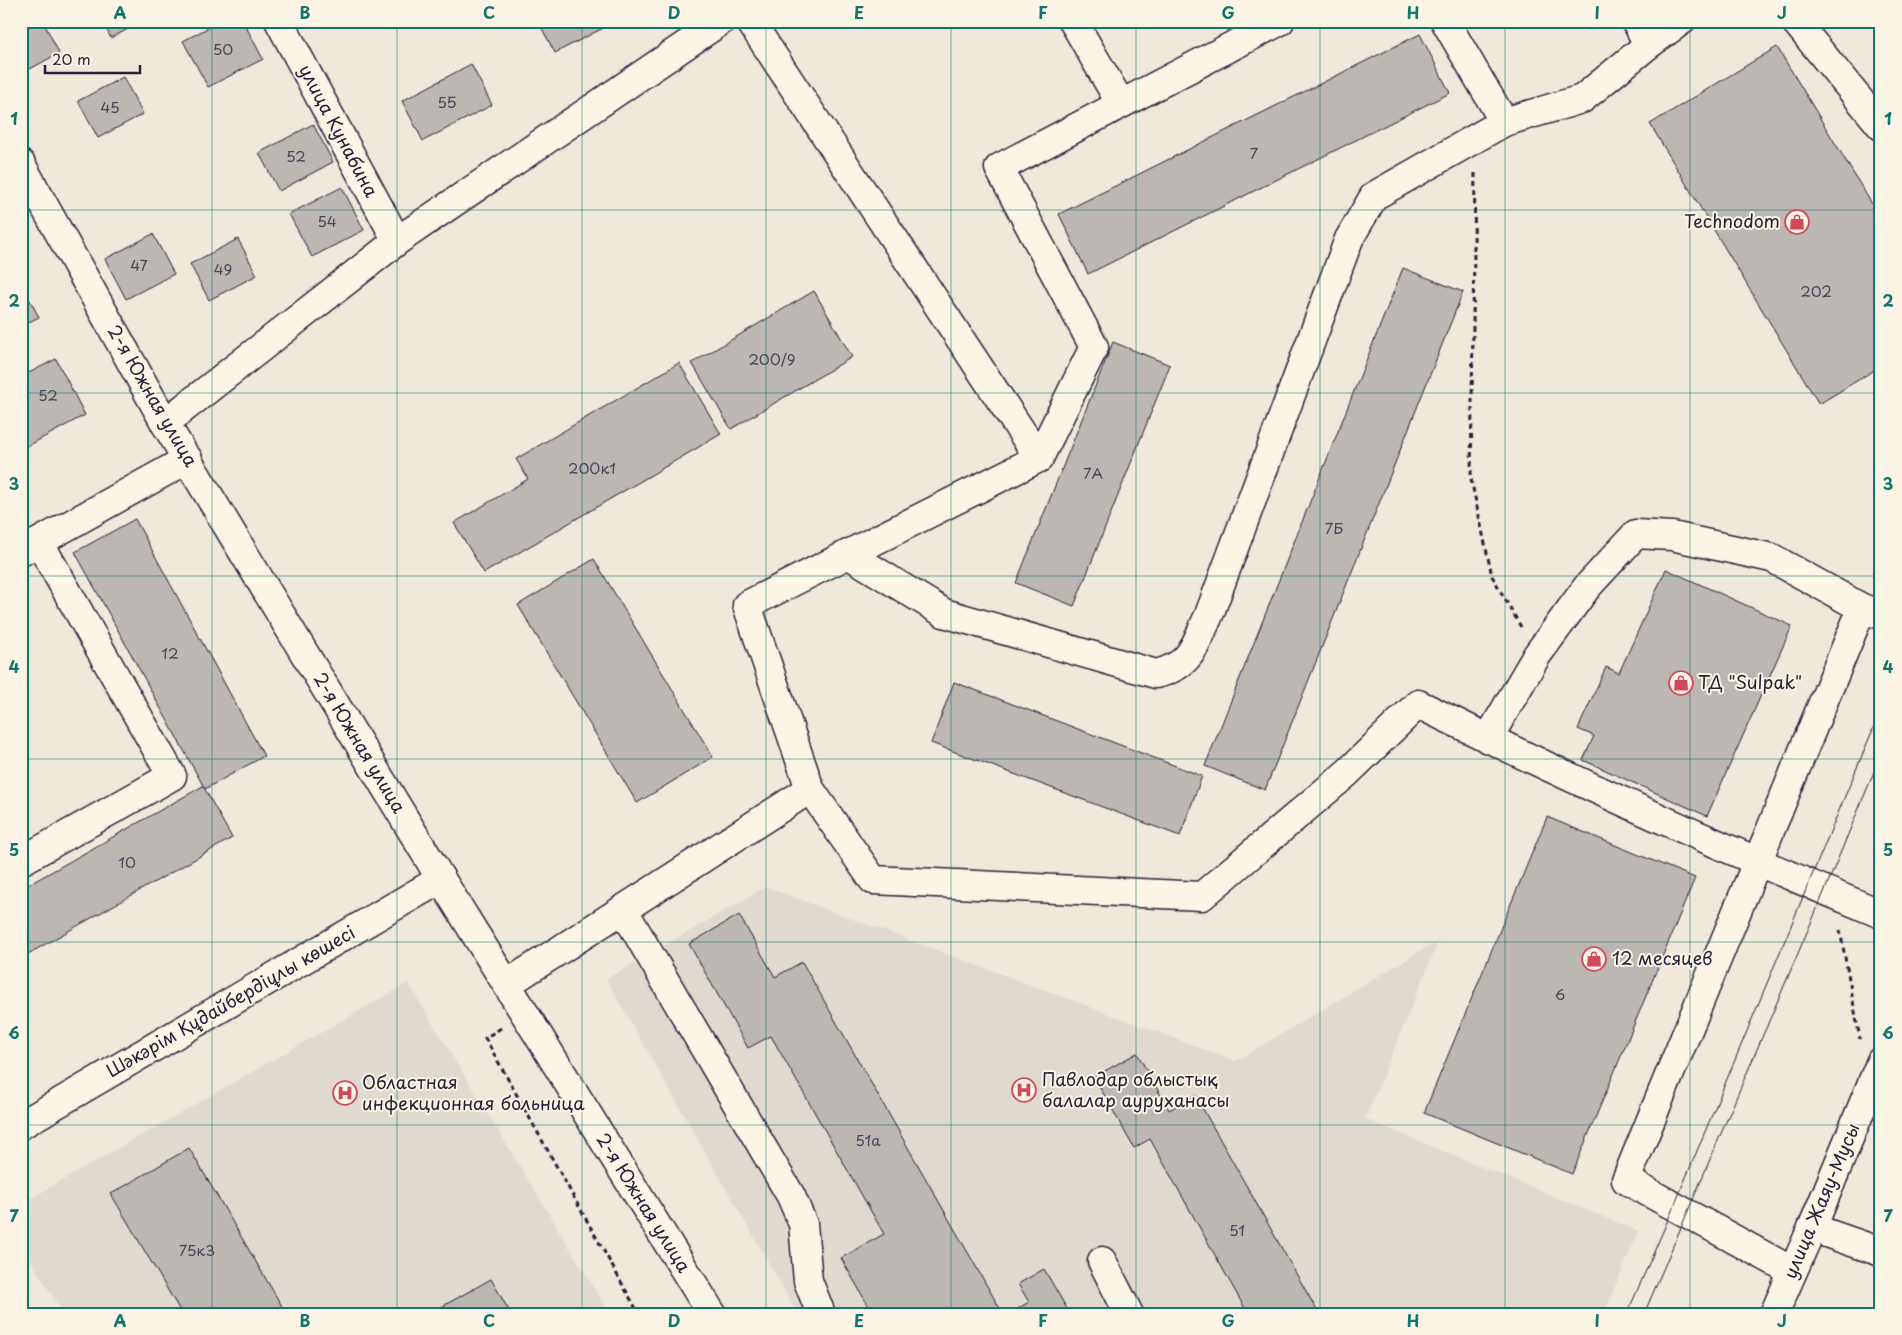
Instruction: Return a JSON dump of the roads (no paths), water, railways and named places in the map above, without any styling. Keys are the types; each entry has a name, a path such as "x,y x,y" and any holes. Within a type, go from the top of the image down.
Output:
{"street":[{"name":"улица Кунабина","path":"279,21 397,241"},
{"path":"165,423 397,241 721,21"},
{"path":"750,21 1039,458"},
{"path":"1074,21 1121,104"},
{"path":"1280,21 999,168 1094,347 1039,458 747,604 810,789 873,880 1202,896 1347,773 1418,704 1488,739 1757,862 1881,914"},
{"path":"1445,21 1504,122"},
{"path":"1636,21 1648,45"},
{"path":"848,554 944,613 1156,674 1168,671 1181,664 1191,655 1208,616 1349,239 1374,196 1504,122 1582,99 1648,45 1681,21"},
{"path":"1795,21 1881,126"},
{"name":"2-я Южная улица","path":"21,164 165,423 441,879 712,1314"},
{"path":"21,862 172,776 30,547 188,459"},
{"path":"1488,739 1537,655 1587,587 1636,534 1672,536 1772,558 1871,612 1757,862 1626,1180 1792,1271"},
{"path":"507,984 810,789"},
{"name":"Шәкәрім Құдайбердіұлы көшесі","path":"21,1125 441,879"},
{"path":"623,910 791,1196 803,1224 808,1281 821,1314"},
{"name":"улица Жаяу-Мусы","path":"1774,1314 1881,1061"},
{"path":"1812,1228 1881,1252"},
{"path":"1102,1261 1129,1314"}],"tram line":[{"path":"1627,1314 1881,710"},
{"path":"1644,1314 1881,755"}],"place":[{"name":"Technodom","path":"1797,222"},
{"name":"ТД \"Sulpak\"","path":"1681,683"},
{"name":"12 месяцев","path":"1594,959"},
{"name":"Павлодар облыстық балалар ауруханасы","path":"1024,1090"},
{"name":"Областная инфекционная больница","path":"345,1093"}]}
